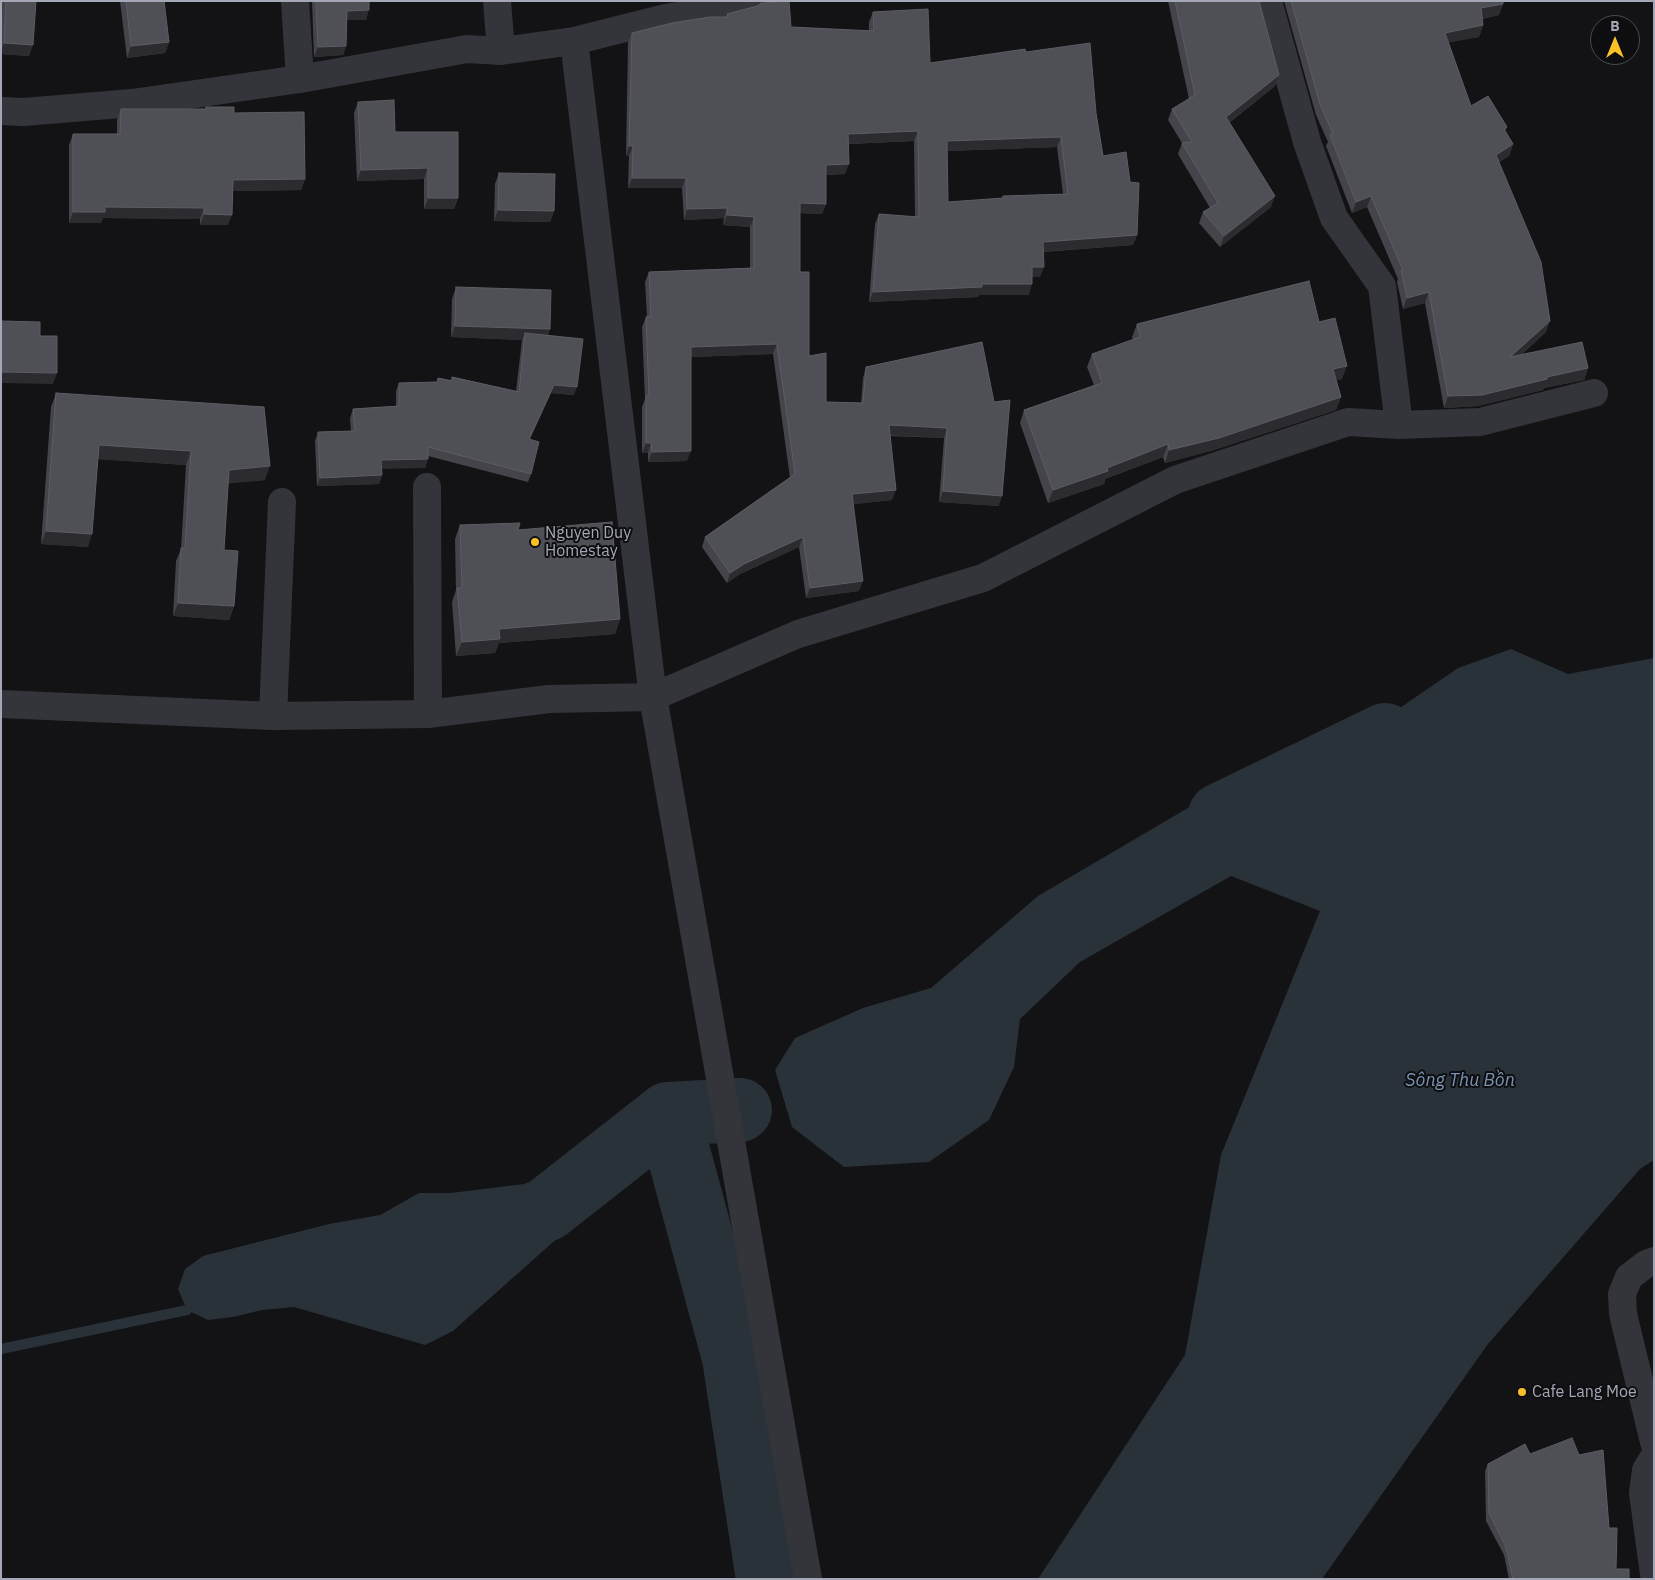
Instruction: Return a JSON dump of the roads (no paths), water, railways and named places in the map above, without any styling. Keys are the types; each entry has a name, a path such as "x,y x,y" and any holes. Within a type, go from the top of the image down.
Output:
{"street":[{"path":"295,1 300,79"},
{"path":"497,1 501,51"},
{"path":"1,112 24,112 132,103 300,79 467,49 501,51 574,41 712,6 749,1"},
{"path":"1268,1 1307,142 1334,218 1382,286 1399,425"},
{"path":"574,41 653,697 808,1579"},
{"path":"1,704 273,716 428,714 549,699 653,697 798,634 983,578 1175,480 1348,422 1399,425 1480,422 1594,393"},
{"path":"427,488 428,714"},
{"path":"273,716 282,502"},
{"path":"1654,1261 1646,1264 1629,1277 1622,1294 1623,1314 1654,1442"},
{"path":"1654,1457 1646,1470 1643,1493 1654,1574"}],"water":[{"name":"Sông Thu Bồn","path":"1511,649 1568,674 1654,658 1654,1160 1640,1169 1488,1344 1322,1579 1038,1579 1185,1355 1221,1155 1320,911 1231,876 1080,962 1020,1019 1014,1067 989,1120 929,1162 844,1167 792,1127 775,1070 795,1038 863,1008 931,988 1038,896 1198,802 1302,775 1458,668"},
{"path":"577,1162 596,1165 598,1169 587,1212 453,1331 425,1345 294,1307 262,1310 233,1317 208,1320 187,1310 178,1289 185,1269 203,1256 329,1224 380,1215 419,1193 451,1193 556,1180"}],"waterway":[{"path":"1220,815 1385,735"},
{"path":"527,1218 547,1209 668,1114 740,1110"},
{"path":"668,1114 734,1358 768,1579"},
{"path":"1,1349 187,1310"}],"place":[{"name":"Nguyen Duy Homestay","path":"535,542"},
{"name":"Cafe Lang Moe","path":"1522,1392"}]}
